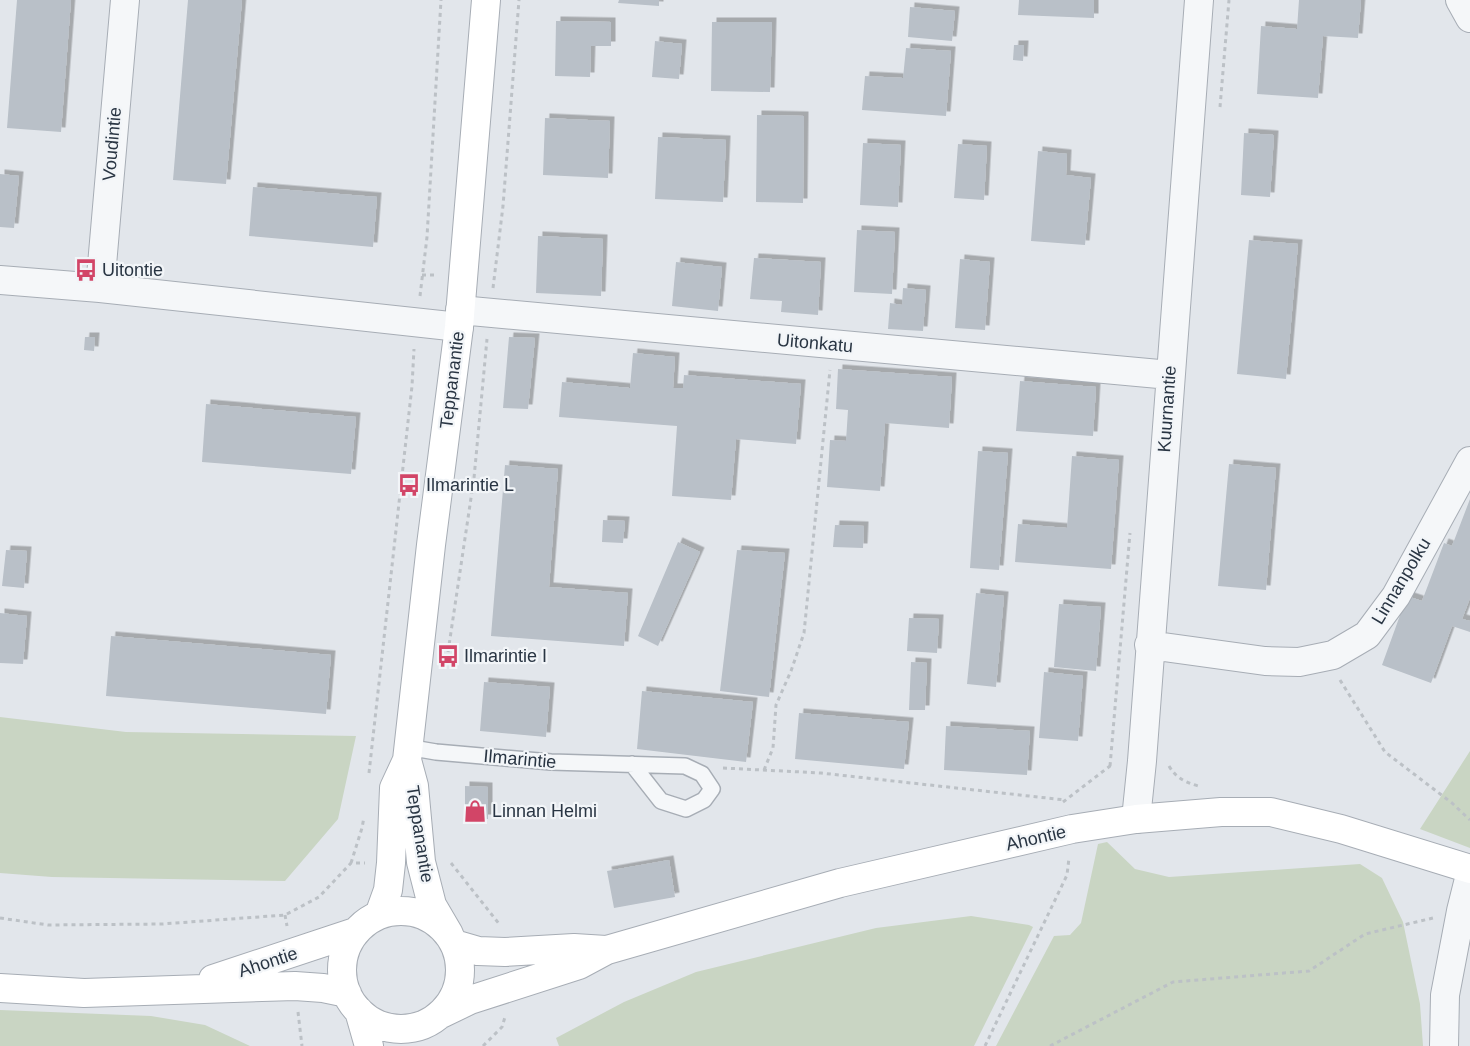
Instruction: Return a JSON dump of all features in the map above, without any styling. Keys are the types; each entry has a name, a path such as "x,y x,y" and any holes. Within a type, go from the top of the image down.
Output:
{"street":[{"name":"Voudintie","path":"100,288 125,0"},
{"name":"Teppanantie","path":"379,915 388,890 394,788 407,753 460,318 486,0"},
{"name":"Kuurnantie","path":"1136,819 1142,762 1149,645 1199,0"},
{"path":"1460,0 1470,18"},
{"path":"0,280 100,288 417,323 460,318"},
{"name":"Uitonkatu","path":"460,318 491,312 1170,375"},
{"name":"Linnanpolku","path":"1149,645 1265,661 1299,662 1333,655 1367,636 1396,596 1470,461"},
{"name":"Teppanantie","path":"407,753 414,786 421,862 432,905 451,939"},
{"name":"Ahontie","path":"424,1029 470,1000 579,965 607,950 840,883 1072,830 1136,819 1221,812 1271,812 1340,829 1470,869"},
{"path":"1444,1046 1446,995 1461,911 1470,875"},
{"path":"353,1002 371,1021 386,1027 424,1029 450,1002 457,987 460,971 458,954 451,939 436,922 422,914 405,910 379,915 361,926 351,938 344,952 343,984 353,1002 369,1046"},
{"name":"Ahontie","path":"181,990 356,932"},
{"name":"Ahontie","path":"451,939 478,951 505,952 574,948 607,950"},
{"name":"Ahontie","path":"0,988 84,993 295,986 323,988 353,1002"}],"lane":[{"name":"Ilmarintie","path":"407,753 436,752 551,762 685,766"},
{"path":"632,764 661,802 686,809 704,800 712,788 702,774 685,766"}],"path":[{"path":"368,780 427,237 442,0"},
{"path":"448,656 474,478 503,206 519,0"},
{"path":"764,770 774,748 776,705 791,672 804,633 832,345"},
{"path":"1326,656 1385,752 1452,803 1470,820"},
{"path":"1060,804 1110,766 1142,762 1167,763 1173,773 1184,781 1203,787"},
{"path":"685,766 821,773 1066,800"},
{"path":"0,918 48,925 153,924 285,914 319,897 351,863 362,828 365,809"},
{"path":"985,1046 1067,875 1072,830"},
{"path":"447,855 450,862 501,926"},
{"path":"351,863 391,863"},
{"path":"1050,1046 1173,982 1309,971 1366,934 1461,911"}],"green space":[{"path":"0,717 126,732 356,736 338,819 285,881 52,877 0,873"},
{"path":"1470,751 1470,848 1420,829"},
{"path":"1107,842 1135,869 1169,877 1360,864 1382,878 1403,922 1420,1004 1423,1046 996,1046 1054,936 1070,935 1081,923 1098,844"},
{"path":"971,916 1033,927 974,1046 559,1046 556,1038 624,1002 696,972 876,928"},
{"path":"0,1010 151,1016 205,1025 250,1046 0,1046"}],"building":[{"path":"17,0 71,0 61,132 7,128"},
{"path":"188,0 242,0 226,184 173,180"},
{"path":"619,0 659,0 659,6 618,3"},
{"path":"1019,0 1094,0 1094,18 1018,15"},
{"path":"1299,0 1361,0 1358,38 1323,36 1318,98 1257,94 1261,26 1297,29"},
{"path":"910,7 955,11 952,41 908,37"},
{"path":"556,21 611,22 611,46 591,46 590,77 555,76"},
{"path":"712,22 772,22 770,92 711,91"},
{"path":"655,41 682,44 679,79 652,77"},
{"path":"1014,45 1024,45 1023,61 1013,60"},
{"path":"906,48 951,51 946,116 862,110 865,76 903,78"},
{"path":"757,115 804,116 803,203 756,202"},
{"path":"545,118 610,121 608,178 543,175"},
{"path":"1244,133 1274,135 1270,197 1241,195"},
{"path":"658,137 726,140 723,202 655,199"},
{"path":"863,143 901,145 898,207 860,205"},
{"path":"958,144 987,146 984,200 954,198"},
{"path":"1038,151 1067,154 1066,175 1091,178 1085,245 1031,241"},
{"path":"0,174 19,176 14,228 0,227"},
{"path":"253,187 377,197 373,247 249,236"},
{"path":"857,230 895,232 892,294 854,292"},
{"path":"538,236 603,239 601,296 536,293"},
{"path":"1249,240 1298,244 1286,379 1237,374"},
{"path":"754,258 821,262 818,315 781,312 782,301 750,299"},
{"path":"960,259 990,262 985,330 955,328"},
{"path":"676,262 722,267 718,311 672,306"},
{"path":"903,288 926,290 923,331 888,329 890,303 902,305"},
{"path":"85,337 95,337 94,351 84,350"},
{"path":"509,337 535,338 528,409 503,408"},
{"path":"633,353 675,357 673,388 683,388 684,375 801,384 796,444 736,439 731,500 672,496 677,426 559,417 562,382 630,388"},
{"path":"838,369 952,377 949,428 885,423 880,491 827,487 830,440 846,441 848,410 836,409"},
{"path":"1020,381 1096,387 1093,436 1016,431"},
{"path":"206,404 356,417 351,474 202,462"},
{"path":"978,451 1008,453 999,570 970,568"},
{"path":"1072,456 1119,460 1111,569 1015,562 1018,524 1067,528"},
{"path":"1229,464 1276,468 1266,590 1218,586"},
{"path":"505,465 558,469 549,587 628,593 624,646 491,636"},
{"path":"1470,499 1470,598 1462,619 1470,621 1470,632 1452,626 1431,683 1382,665 1407,596 1422,601 1444,543 1452,546"},
{"path":"603,520 625,521 623,543 602,542"},
{"path":"835,525 864,526 863,548 833,547"},
{"path":"678,542 700,552 658,646 638,636"},
{"path":"6,550 27,551 24,588 2,586"},
{"path":"737,550 785,553 769,697 720,691"},
{"path":"976,593 1004,596 996,687 967,684"},
{"path":"1059,604 1101,607 1096,671 1054,667"},
{"path":"0,613 27,616 23,664 0,663"},
{"path":"909,618 939,619 937,653 907,651"},
{"path":"111,636 331,655 326,714 106,696"},
{"path":"911,662 927,663 925,710 909,710"},
{"path":"1044,672 1083,676 1078,741 1039,738"},
{"path":"484,682 550,687 546,737 480,731"},
{"path":"642,691 753,702 746,762 637,749"},
{"path":"799,713 909,722 904,769 795,759"},
{"path":"946,726 1030,731 1027,775 944,770"},
{"path":"465,786 488,787 488,819 465,819"},
{"path":"669,860 675,897 614,908 607,871"}],"place":[{"name":"Uitontie","path":"86,270"},
{"name":"Ilmarintie L","path":"409,485"},
{"name":"Ilmarintie I","path":"448,656"},
{"name":"Linnan Helmi","path":"475,811"}]}
